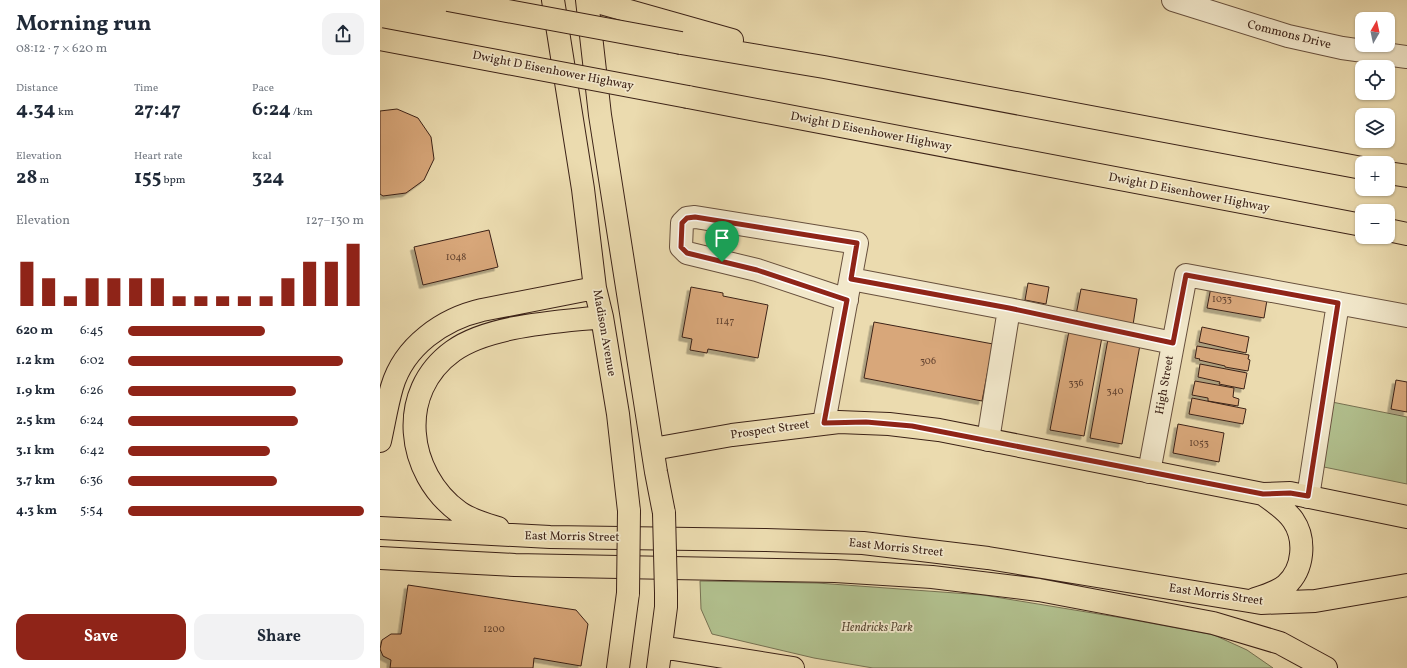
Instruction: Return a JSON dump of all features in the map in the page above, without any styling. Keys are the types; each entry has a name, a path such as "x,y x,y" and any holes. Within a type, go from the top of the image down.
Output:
{"main road":[{"path":"448,0 681,43 824,67 1355,167"},
{"name":"Madison Avenue","path":"553,0 583,189 595,288 602,317 622,438 629,511 628,593 618,668"},
{"path":"587,0 600,115 664,513 666,607 658,668"},
{"path":"590,0 673,22 824,67"},
{"name":"Dwight D Eisenhower Highway","path":"380,39 1355,224"},
{"path":"1395,174 1407,176"},
{"path":"1395,231 1407,234"},
{"path":"380,441 392,386 398,373 417,346 442,325 467,313 595,288"},
{"path":"540,537 502,530 476,521 460,513 441,495 426,472 417,447 414,431 417,403 424,386 439,363 453,351 478,338 541,324 602,317"},
{"name":"Prospect Street","path":"653,449 824,423 866,422 904,425 1263,494 1290,493 1407,517"},
{"path":"1242,600 1256,599 1284,586 1295,573 1300,558 1300,534 1293,520 1263,494"},
{"name":"East Morris Street","path":"380,528 540,537 863,543 988,558 1261,602 1315,601 1407,585"},
{"name":"East Morris Street","path":"380,558 508,565 791,569 895,573 1040,590 1213,623 1280,643 1326,668"},
{"path":"1213,623 1276,651 1299,668"},
{"path":"661,647 793,668"}],"street":[{"name":"Commons Drive","path":"1173,0 1288,36 1342,48 1407,57"},
{"path":"824,423 851,279 857,243 695,217 687,218 682,223 681,247 687,253 757,270 847,300"},
{"name":"High Street","path":"1149,472 1186,275 1338,303"},
{"path":"851,279 1009,308 1173,343"},
{"path":"1308,496 1338,303 1407,316"},
{"path":"988,440 1009,308"}],"green space":[{"path":"1332,402 1407,417 1407,484 1319,466"},
{"name":"Hendricks Park","path":"700,581 817,583 983,595 1123,618 1214,635 1247,650 1273,668 873,668 814,658 712,634 701,609"}],"building":[{"path":"397,109 418,118 431,137 434,159 424,180 406,193 383,196 380,194 380,111"},
{"path":"489,230 498,267 423,285 414,247"},
{"path":"1028,283 1049,287 1046,304 1025,300"},
{"path":"691,287 723,293 723,296 768,305 758,358 708,349 707,353 690,350 692,339 682,337"},
{"path":"1211,287 1268,294 1264,318 1207,308"},
{"path":"1081,289 1137,299 1133,325 1076,315"},
{"path":"874,322 993,344 982,401 864,378"},
{"path":"1202,327 1249,337 1246,353 1199,342"},
{"path":"1069,331 1102,337 1084,436 1050,430"},
{"path":"1108,339 1140,345 1122,444 1090,438"},
{"path":"1197,346 1249,355 1248,359 1250,360 1248,371 1199,360 1200,359 1195,358"},
{"path":"1200,364 1247,373 1244,389 1219,384 1220,382 1198,377"},
{"path":"1396,380 1407,382 1407,412 1391,409"},
{"path":"1195,381 1234,388 1233,397 1239,399 1238,406 1208,401 1208,398 1192,395"},
{"path":"1192,398 1246,409 1243,424 1189,414"},
{"path":"1178,424 1224,433 1219,462 1173,453"},
{"path":"408,585 576,610 588,624 581,666 534,658 533,668 390,668 391,660 383,656 380,649 382,640 391,634 401,634"}],"route":[{"path":"695,217 857,243 851,279 1009,308 1173,343 1186,275 1338,303 1308,496 1290,493 1263,494 939,430 866,422 824,423 847,300 757,270 722,262 687,253 681,247 682,223 687,218 695,217"}]}
